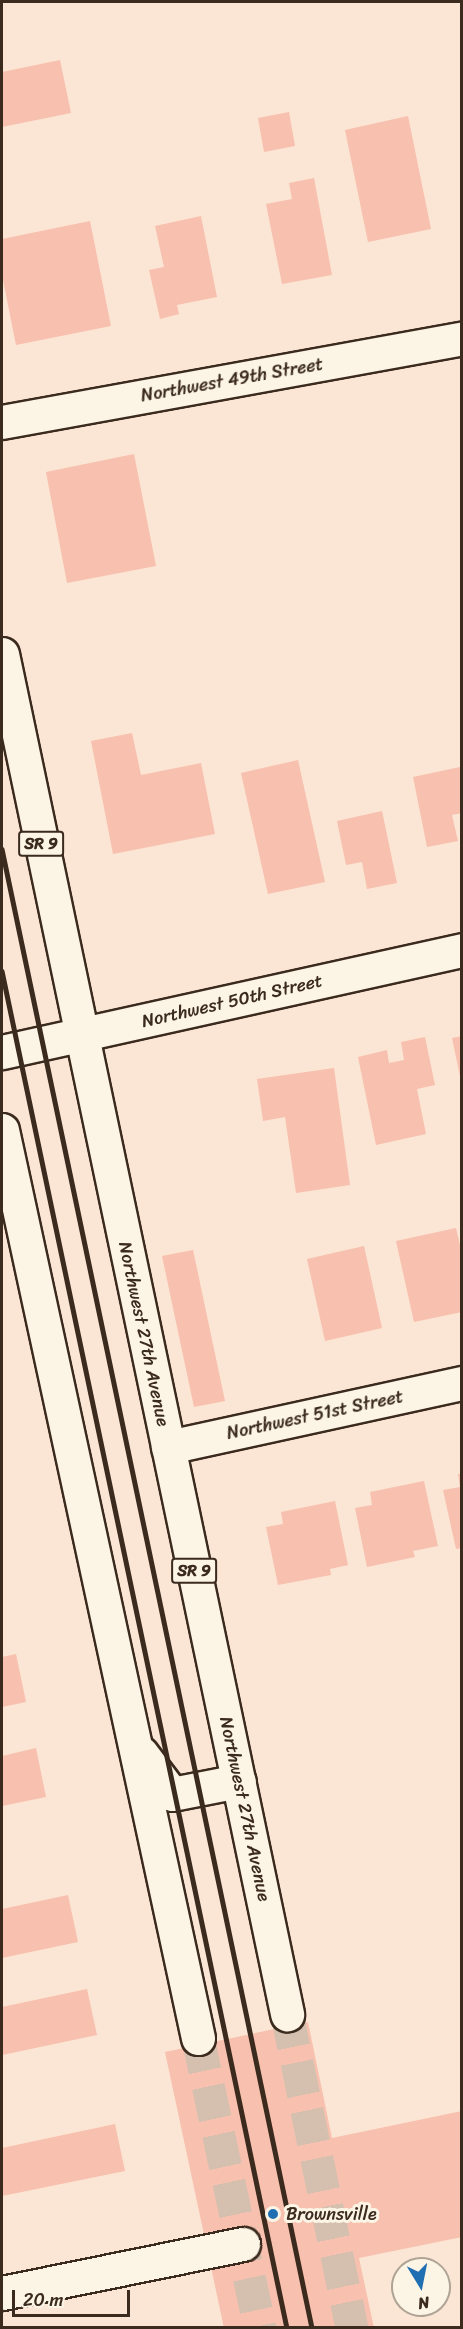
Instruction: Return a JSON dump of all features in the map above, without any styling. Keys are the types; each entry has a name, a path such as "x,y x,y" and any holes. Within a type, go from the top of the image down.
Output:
{"main road":[{"name":"Northwest 49th Street","path":"2,422 462,338"},
{"name":"Northwest 27th Avenue","path":"2,654 287,2014"},
{"name":"Northwest 50th Street","path":"2,1052 462,950"},
{"path":"2,1130 198,2038"},
{"name":"Northwest 51st Street","path":"168,1447 462,1383"},
{"path":"135,1744 172,1794 239,1781"},
{"path":"2,2293 243,2244"}],"building":[{"path":"60,60 71,113 2,127 2,72"},
{"path":"289,112 295,146 264,152 258,118"},
{"path":"408,116 431,229 368,242 345,130"},
{"path":"314,178 332,275 282,284 266,204 292,199 289,183"},
{"path":"201,216 217,297 177,305 179,314 160,319 149,270 164,267 155,226"},
{"path":"90,221 111,326 16,345 2,275 2,239"},
{"path":"134,454 156,566 67,583 46,472"},
{"path":"132,733 141,775 201,763 215,834 113,854 91,741"},
{"path":"298,760 325,882 268,894 241,773"},
{"path":"460,767 462,813 452,815 458,841 427,847 413,777"},
{"path":"382,811 397,883 367,889 362,862 346,865 337,821"},
{"path":"462,1036 462,1076 460,1076 452,1038"},
{"path":"425,1037 435,1085 417,1089 426,1134 376,1145 358,1057 387,1050 389,1063 404,1060 401,1042"},
{"path":"334,1068 350,1185 296,1193 285,1117 263,1121 257,1079"},
{"path":"456,1228 462,1254 462,1312 414,1322 396,1241"},
{"path":"364,1246 382,1328 325,1341 307,1259"},
{"path":"193,1250 225,1401 194,1407 162,1256"},
{"path":"458,1474 462,1474 462,1548 456,1549 443,1490 460,1487"},
{"path":"424,1481 438,1546 413,1551 415,1557 367,1567 355,1508 372,1505 370,1492"},
{"path":"335,1501 348,1565 330,1569 331,1575 278,1585 266,1527 283,1524 281,1512"},
{"path":"16,1654 26,1702 2,1707 2,1657"},
{"path":"36,1748 46,1797 2,1806 2,1756"},
{"path":"68,1895 78,1942 2,1958 2,1909"},
{"path":"87,1989 97,2035 2,2055 2,2007"},
{"path":"308,2022 332,2138 462,2111 462,2237 359,2258 374,2328 224,2328 165,2052"},
{"path":"115,2124 125,2171 2,2196 2,2148"}],"tunnel":[{"path":"287,2014 352,2328"},
{"path":"198,2038 260,2328"}],"railway":[{"path":"2,849 312,2328"},
{"path":"2,971 287,2328"}],"place":[{"name":"Brownsville","path":"273,2214"}]}
